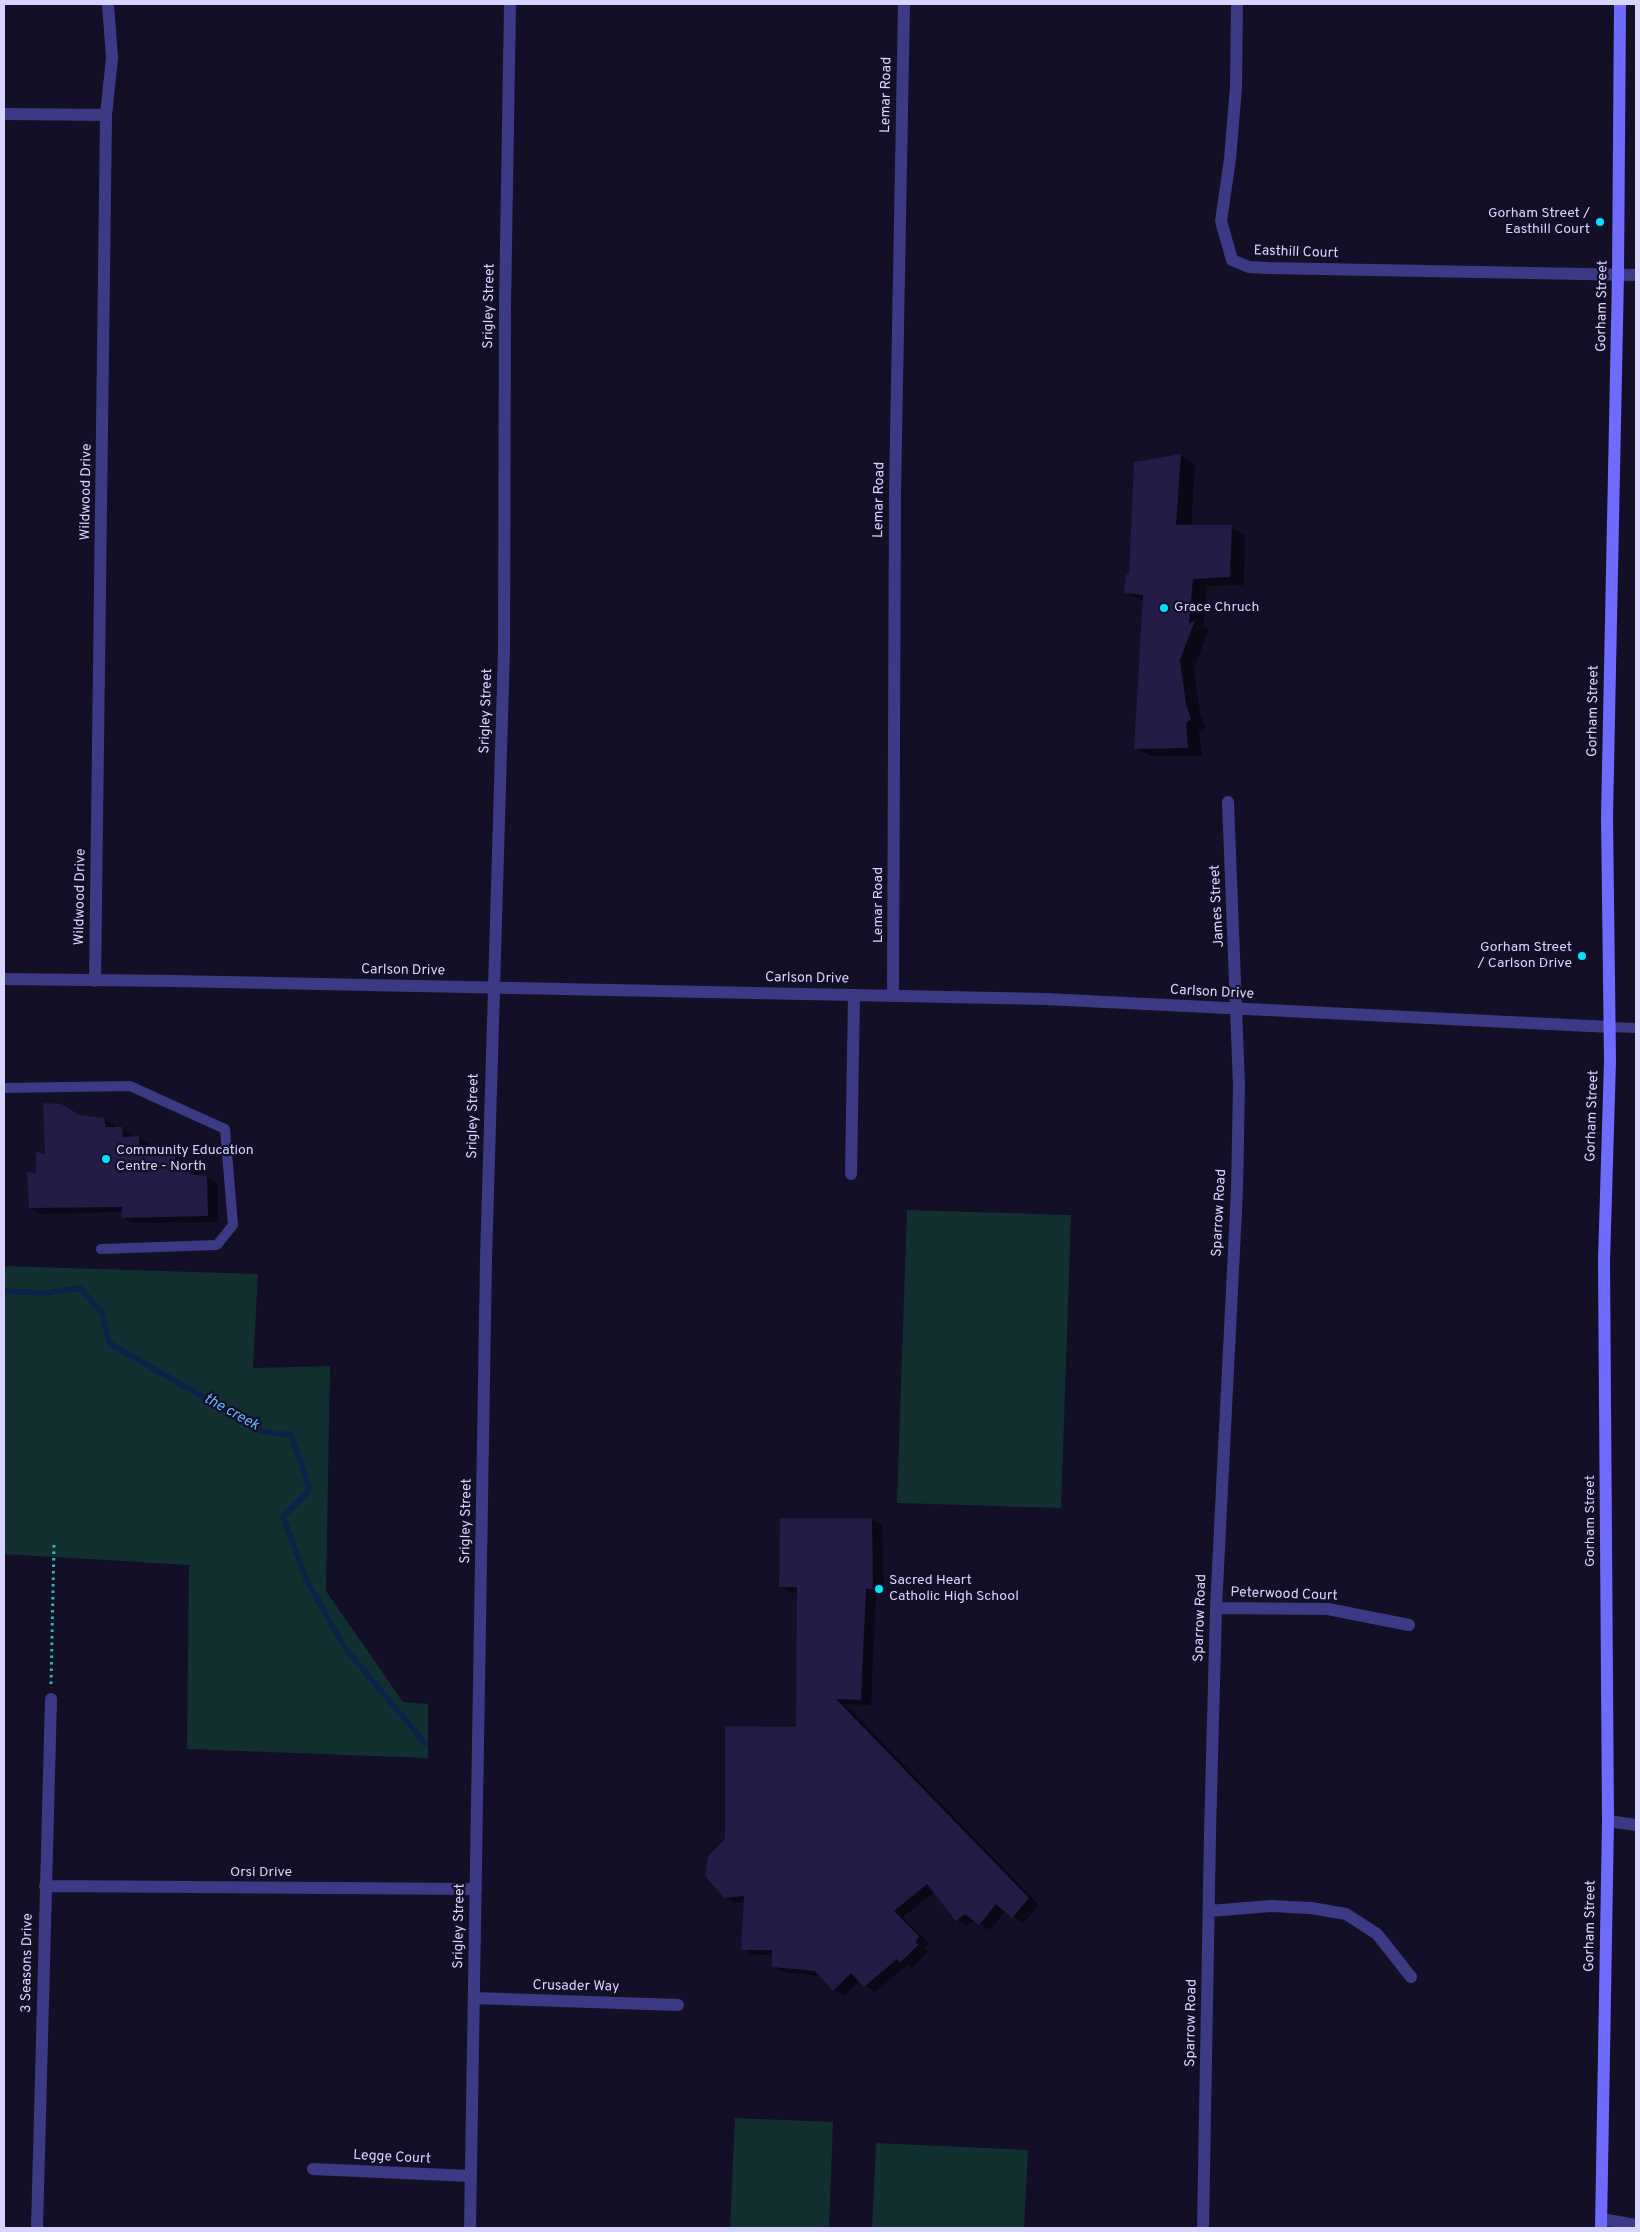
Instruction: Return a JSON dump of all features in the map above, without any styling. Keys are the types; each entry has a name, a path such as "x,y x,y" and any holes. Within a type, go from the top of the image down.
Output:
{"main road":[{"name":"Gorham Street","path":"1601,2223 1608,1822 1604,1261 1610,1027 1607,817 1618,275 1620,4"}],"street":[{"name":"Wildwood Drive","path":"94,981 106,115 112,58 108,4"},
{"name":"Srigley Street","path":"470,2228 486,1259 504,650 505,306 510,4"},
{"name":"Lemar Road","path":"894,996 895,491 904,4"},
{"name":"Easthill Court","path":"1237,4 1236,87 1230,159 1221,221 1227,248 1232,260 1249,267 1267,268 1618,275"},
{"path":"4,114 106,115"},
{"path":"1618,275 1636,275"},
{"name":"James Street","path":"1228,802 1237,1010"},
{"name":"Carlson Drive","path":"4,979 1045,999 1610,1027"},
{"path":"851,1174 854,995"},
{"name":"Sparrow Road","path":"1203,2228 1216,1608 1237,1190 1239,1085 1237,1010"},
{"name":"Peterwood Court","path":"1216,1608 1328,1609 1409,1625"},
{"name":"3 Seasons Drive","path":"37,2228 51,1699"},
{"path":"1608,1822 1636,1825"},
{"name":"Orsi Drive","path":"45,1886 476,1889"},
{"path":"1209,1911 1271,1906 1311,1908 1346,1914 1377,1934 1412,1977"},
{"name":"Crusader Way","path":"474,1998 678,2005"},
{"name":"Legge Court","path":"313,2169 470,2176"},
{"path":"1601,2223 1636,2225"}],"lane":[{"path":"1610,1027 1636,1028"},
{"path":"4,1088 130,1086 224,1129 233,1225 217,1245 101,1249"}],"path":[{"path":"51,1699 54,1545"}],"green space":[{"path":"907,1210 1071,1215 1061,1508 897,1503"},
{"path":"4,1266 258,1274 253,1368 330,1366 326,1591 403,1702 428,1704 428,1758 187,1749 189,1565 4,1554"},
{"path":"735,2118 833,2122 829,2228 730,2228"},
{"path":"876,2143 1028,2150 1024,2228 872,2228"}],"building":[{"name":"Grace Chruch","path":"1181,454 1176,525 1232,525 1230,577 1193,579 1189,624 1195,620 1180,660 1186,704 1191,719 1186,723 1188,748 1134,749 1143,595 1124,593 1126,575 1129,574 1134,462"},
{"name":"Community Education Centre - North","path":"43,1103 61,1104 80,1115 104,1118 106,1127 122,1127 123,1137 139,1136 139,1146 156,1146 155,1155 175,1155 176,1163 189,1165 190,1174 207,1176 208,1216 121,1218 122,1207 29,1208 27,1172 36,1173 36,1152 45,1154"},
{"path":"780,1518 872,1518 873,1590 866,1588 861,1700 836,1699 1029,1898 1012,1918 996,1904 979,1925 965,1914 956,1921 927,1884 894,1911 919,1936 915,1943 919,1944 900,1963 897,1959 864,1987 851,1973 833,1991 815,1971 772,1967 772,1950 741,1950 744,1896 724,1898 705,1876 708,1856 725,1839 725,1726 796,1727 797,1587 779,1587"}],"waterway":[{"name":"the creek","path":"4,1291 47,1293 80,1288 102,1313 109,1343 262,1431 291,1435 310,1489 283,1517 307,1581 345,1648 425,1743"}],"place":[{"name":"Gorham Street / Easthill Court","path":"1600,222"},
{"name":"Grace Chruch","path":"1164,608"},
{"name":"Gorham Street / Carlson Drive","path":"1582,956"},
{"name":"Community Education Centre - North","path":"106,1159"},
{"name":"Sacred Heart Catholic High School","path":"879,1589"}]}
